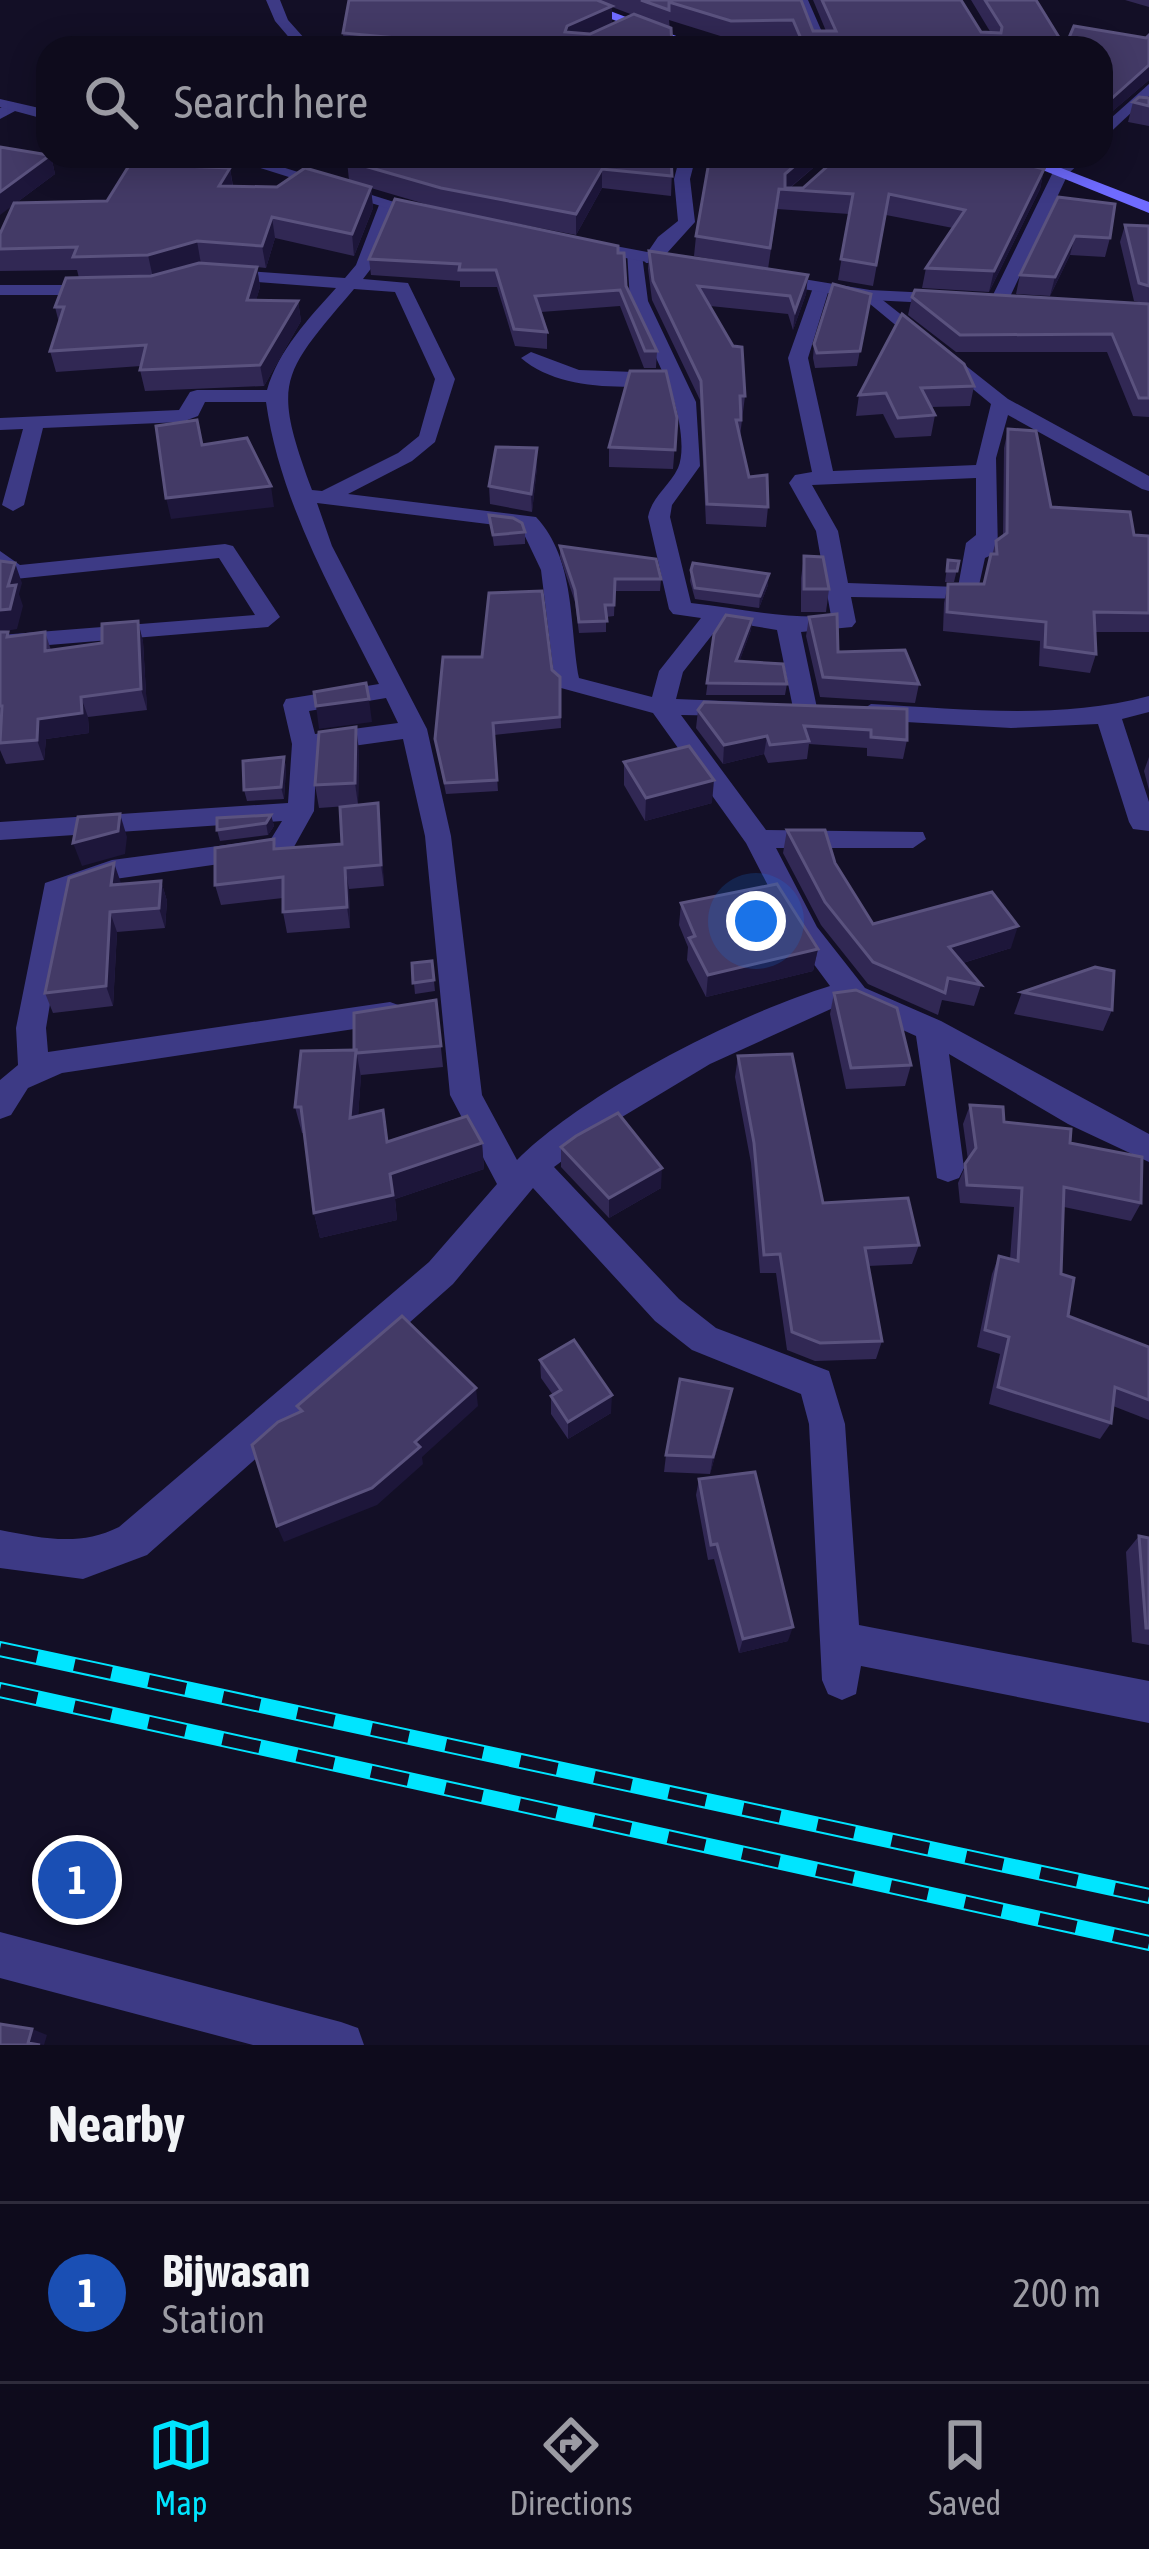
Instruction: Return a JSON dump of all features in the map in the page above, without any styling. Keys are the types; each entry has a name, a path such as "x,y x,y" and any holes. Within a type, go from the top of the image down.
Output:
{"main road":[{"path":"568,0 668,36"},
{"path":"1050,168 1149,208"}],"street":[{"path":"274,0 282,21 295,36"},
{"path":"801,0 817,36"},
{"path":"608,33 634,24"},
{"path":"1113,128 1142,108 1149,88"},
{"path":"4,108 36,114"},
{"path":"286,168 387,205 458,222"},
{"path":"685,168 687,222 643,257 639,301 686,402 692,458 687,473 662,505 660,535 681,609 762,617 788,626 844,622 827,531 800,483 824,477 986,471"},
{"path":"999,301 1066,168"},
{"path":"387,205 374,247 294,351 275,396 280,430 314,496 321,546 414,729 438,836 433,1008 488,1145 704,1339 816,1383 827,1424 842,1661 1149,1702"},
{"path":"549,238 716,269"},
{"path":"736,273 869,295 1023,303"},
{"path":"201,274 404,289 445,379 428,438 419,447 314,496"},
{"path":"821,286 798,358 824,477"},
{"path":"0,290 129,288"},
{"path":"869,295 1001,403 1149,485"},
{"path":"531,358 549,369 595,379 676,379"},
{"path":"0,424 182,416 191,412 197,396 275,396"},
{"path":"838,590 968,594 977,543 986,546 986,471 1001,403"},
{"path":"14,505 34,424"},
{"path":"314,496 520,519 536,527 559,604 566,676 590,690 662,706 991,719 1108,715 1149,704"},
{"path":"0,558 15,572 225,551 268,617 224,626 0,641"},
{"path":"662,706 671,671 717,614"},
{"path":"788,626 807,709"},
{"path":"34,1068 31,1028 55,890 112,870 280,847 302,811 305,744 295,705 396,689"},
{"path":"662,706 758,838 806,933 855,996 930,1029 1079,1115 1149,1149"},
{"path":"1108,715 1142,822 1149,822"},
{"path":"305,744 414,729"},
{"path":"0,831 302,811"},
{"path":"758,838 913,839"},
{"path":"0,1549 64,1562 100,1559 134,1541 441,1273 524,1176 606,1111 700,1055 814,1003 855,996"},
{"path":"0,1106 17,1079 34,1068 433,1008"},
{"path":"930,1029 948,1168"},
{"path":"0,1955 341,2045"}],"building":[{"path":"349,0 597,0 612,6 567,26 565,32 590,34 634,14 671,28 671,36 375,36 343,33"},
{"path":"641,0 801,0 813,31 836,31 822,0 961,0 981,32 1001,33 985,0 1036,0 1058,36 800,36 793,20 731,21 669,2 669,10"},
{"path":"1074,26 1149,35 1149,65 1113,97 1113,36 1070,36"},
{"path":"1149,98 1149,106 1133,102"},
{"path":"0,147 36,153 36,166 0,192"},
{"path":"128,168 230,168 219,186 277,187 305,168 371,187 352,234 272,217 262,246 197,241 148,255 73,257 77,247 0,249 0,234 14,203 107,201"},
{"path":"371,168 672,168 672,176 602,169 576,214 441,188"},
{"path":"708,168 792,168 785,174 785,188 803,188 826,168 1044,169 994,271 926,268 965,210 889,194 876,265 841,259 853,194 779,189 770,248 696,236"},
{"path":"1058,197 1115,204 1110,238 1075,236 1055,277 1020,275"},
{"path":"395,199 618,246 618,253 624,253 626,286 657,351 645,351 620,290 535,296 547,332 514,329 496,270 369,259"},
{"path":"1125,225 1149,226 1149,286 1139,283"},
{"path":"649,251 808,275 795,311 790,296 698,286 733,346 742,347 745,396 740,396 741,420 736,420 749,477 767,475 768,507 707,504 701,381 653,281"},
{"path":"199,263 257,267 247,300 298,301 260,365 140,370 146,345 50,351 64,307 55,307 66,278 151,276"},
{"path":"833,284 871,294 860,351 817,353 814,344"},
{"path":"915,290 1149,304 1149,398 1139,398 1112,334 960,335 912,297"},
{"path":"902,314 964,364 974,386 921,388 935,415 898,418 886,393 859,395"},
{"path":"630,371 666,371 677,418 675,450 609,447"},
{"path":"197,420 202,445 247,438 271,486 166,498 156,426"},
{"path":"1008,429 1036,431 1051,507 1130,512 1134,535 1149,536 1149,613 1094,612 1096,654 1045,647 1046,622 947,612 948,584 984,584 991,554 997,554 996,541 1007,533"},
{"path":"496,447 537,448 531,494 489,486"},
{"path":"489,515 513,518 525,532 493,535"},
{"path":"560,546 656,559 661,579 615,579 614,605 605,605 607,621 579,622 575,590"},
{"path":"804,556 823,557 829,589 804,589"},
{"path":"948,560 959,561 957,571 947,571"},
{"path":"0,561 15,563 8,586 16,585 10,609 0,610"},
{"path":"693,563 769,574 760,596 695,588"},
{"path":"542,591 552,670 560,677 560,717 493,723 497,780 445,783 435,739 443,657 482,657 489,593"},
{"path":"837,614 838,652 905,650 919,684 823,677 809,617"},
{"path":"726,615 752,619 736,661 783,664 787,684 707,683 714,634"},
{"path":"138,621 141,689 81,697 82,713 38,719 37,740 0,743 0,632 8,632 7,637 45,632 45,651 102,643 102,624"},
{"path":"366,683 369,699 316,706 314,692"},
{"path":"704,702 907,709 907,740 871,737 871,730 804,726 809,741 770,745 767,736 724,745 698,710"},
{"path":"356,727 355,783 315,785 319,732"},
{"path":"689,746 714,780 646,798 624,762"},
{"path":"284,757 281,787 244,790 243,761"},
{"path":"378,803 381,865 345,868 347,907 283,912 283,877 215,885 215,848 274,839 274,849 342,844 340,807"},
{"path":"120,814 118,831 73,843 78,817"},
{"path":"271,815 266,823 217,830 217,818"},
{"path":"787,830 825,830 835,863 873,924 992,892 1018,926 949,947 981,985 948,978 945,993 873,962 825,902"},
{"path":"114,863 111,885 161,881 159,908 110,912 106,986 45,993 69,878"},
{"path":"777,884 818,949 708,975 689,938 695,936 681,903"},
{"path":"432,961 434,980 413,983 412,963"},
{"path":"1095,967 1114,971 1112,1010 1022,992"},
{"path":"856,990 897,1008 911,1065 851,1068 834,993"},
{"path":"436,1000 441,1046 354,1050 354,1013"},
{"path":"356,1050 350,1118 383,1110 387,1142 467,1116 482,1143 390,1174 393,1195 314,1213 301,1107 295,1107 301,1051"},
{"path":"792,1054 823,1203 908,1198 919,1245 865,1248 882,1341 820,1343 792,1332 780,1254 764,1255 754,1143 738,1056"},
{"path":"970,1105 1003,1107 1004,1122 1071,1129 1070,1143 1142,1157 1141,1203 1064,1187 1061,1274 1074,1278 1068,1316 1149,1347 1149,1400 1115,1387 1111,1423 998,1387 1009,1337 985,1330 999,1256 1018,1261 1022,1188 967,1185 965,1164 976,1148"},
{"path":"618,1113 662,1168 609,1198 561,1147"},
{"path":"402,1316 476,1388 415,1442 420,1447 372,1488 277,1526 252,1445 278,1422 302,1411 297,1406"},
{"path":"574,1340 612,1395 568,1422 551,1396 561,1390 540,1360"},
{"path":"680,1379 732,1389 713,1457 666,1455"},
{"path":"755,1472 793,1627 743,1639 717,1544 711,1545 699,1479"},
{"path":"1139,1536 1149,1538 1149,1628 1146,1628"},
{"path":"0,2024 32,2029 28,2043 40,2045 0,2045"}],"railway":[{"path":"0,1649 1149,1896"},
{"path":"0,1690 1149,1943"}],"place":[{"name":"Bijwasan","path":"77,1880"}]}
